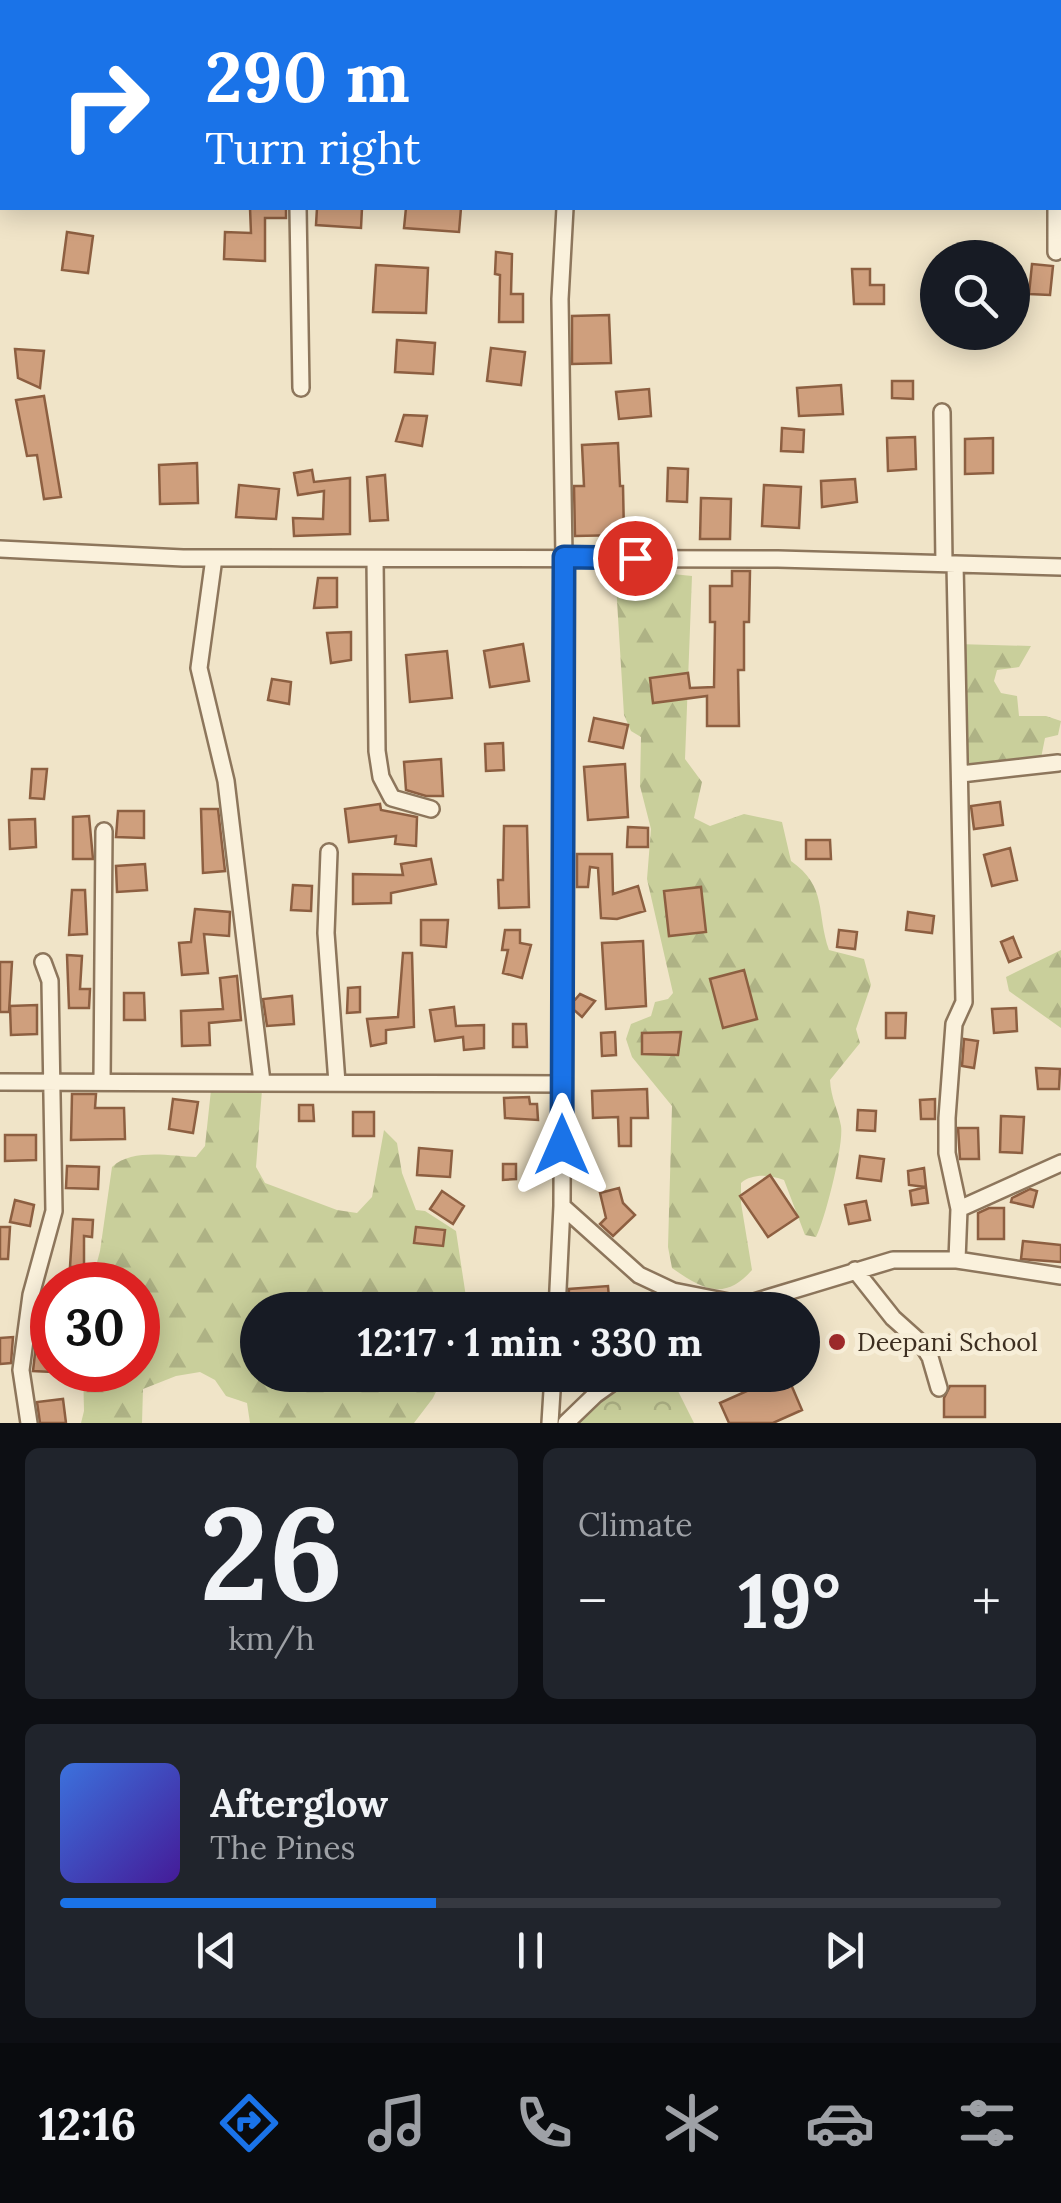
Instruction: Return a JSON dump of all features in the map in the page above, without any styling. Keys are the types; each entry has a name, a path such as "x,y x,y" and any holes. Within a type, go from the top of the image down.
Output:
{"street":[{"path":"298,210 301,388"},
{"path":"558,1292 562,1206 564,557 560,299 565,210"},
{"path":"1056,210 1056,252"},
{"path":"942,412 960,774 964,1002 954,1024 947,1154 959,1209 957,1260"},
{"path":"0,548 214,558 564,557 1061,567"},
{"path":"214,558 199,668 226,781 262,1082"},
{"path":"375,559 377,750 381,778 392,798 432,809"},
{"path":"960,774 1058,763"},
{"path":"102,1082 104,831"},
{"path":"328,852 326,933 337,1083"},
{"path":"29,1423 20,1370 32,1294 54,1211 50,980 43,962"},
{"path":"0,1082 562,1084"},
{"path":"959,1209 1061,1163"},
{"path":"562,1206 639,1276 677,1292"},
{"path":"787,1292 893,1260 957,1260 1061,1276"},
{"path":"855,1270 893,1318 922,1344 930,1357 938,1388"},
{"path":"550,1423 552,1392"},
{"path":"566,1423 598,1392"}],"green space":[{"path":"615,568 692,576 685,759 702,782 694,818 710,826 744,814 782,822 791,861 816,891 829,950 864,959 871,985 856,1029 860,1043 830,1080 841,1126 840,1149 816,1237 805,1235 784,1180 762,1176 746,1180 741,1183 741,1203 752,1270 723,1289 694,1282 672,1268 668,1247 672,1106 632,1057 626,1039 631,1024 651,1016 655,1002 668,999 673,993 647,879 651,829 640,786 641,737 631,731 624,715"},
{"path":"957,644 1031,646 1019,667 997,670 994,681 1001,693 1017,696 1019,716 1046,716 1061,721 1058,735 1045,738 1041,758 960,767"},
{"path":"1061,950 1061,1028 1009,991 1006,977"},
{"path":"211,1090 262,1090 256,1167 265,1183 337,1210 357,1213 372,1197 384,1130 397,1143 402,1173 416,1210 425,1211 456,1231 465,1292 240,1292 240,1392 436,1392 414,1423 250,1423 247,1403 226,1396 215,1380 200,1372 160,1382 160,1262 97,1262 112,1167 141,1155 196,1157 205,1146"},
{"path":"84,1392 143,1392 142,1423 81,1423"},
{"path":"603,1392 678,1392 694,1423 566,1423"}],"building":[{"path":"250,210 286,210 286,218 265,218 265,261 224,259 225,232 251,233"},
{"path":"317,210 362,210 361,228 316,225"},
{"path":"406,210 461,210 459,232 404,228"},
{"path":"67,232 93,236 88,273 62,270"},
{"path":"496,252 512,254 511,294 523,294 523,322 499,322 500,275 495,274"},
{"path":"1032,264 1053,266 1050,295 1030,294"},
{"path":"376,265 428,268 426,313 373,312"},
{"path":"852,269 870,269 870,285 884,285 884,304 854,304"},
{"path":"609,315 611,363 572,364 572,316"},
{"path":"397,340 435,343 433,374 395,372"},
{"path":"491,348 525,352 521,385 487,381"},
{"path":"15,349 44,351 40,388 18,378"},
{"path":"892,381 913,381 913,399 892,398"},
{"path":"841,385 843,414 799,416 797,388"},
{"path":"649,389 651,416 619,419 616,392"},
{"path":"44,396 61,497 44,499 37,455 27,456 16,400"},
{"path":"404,415 427,416 422,446 396,441"},
{"path":"782,428 804,430 803,452 781,451"},
{"path":"915,437 916,469 888,471 887,438"},
{"path":"993,438 993,473 965,474 965,439"},
{"path":"618,443 624,535 575,536 574,486 584,486 582,445"},
{"path":"197,463 198,503 160,504 159,465"},
{"path":"668,468 688,469 687,502 667,501"},
{"path":"312,470 314,482 350,478 350,534 294,536 293,518 323,519 324,491 298,495 294,473"},
{"path":"385,475 388,520 370,521 367,477"},
{"path":"855,479 857,502 822,507 821,481"},
{"path":"239,485 279,489 276,519 236,517"},
{"path":"764,485 801,487 799,528 762,526"},
{"path":"701,498 731,499 730,539 700,539"},
{"path":"732,571 750,571 744,670 738,670 739,726 707,726 707,696 653,703 650,678 688,673 690,688 714,687 715,622 710,622 710,586 732,586"},
{"path":"318,578 337,578 337,607 314,608"},
{"path":"351,632 351,660 331,663 327,633"},
{"path":"523,644 529,681 490,687 484,651"},
{"path":"447,651 452,698 410,702 406,655"},
{"path":"272,679 291,682 289,704 268,700"},
{"path":"594,718 628,725 623,748 589,741"},
{"path":"503,743 504,770 486,771 485,744"},
{"path":"441,759 443,796 406,790 404,762"},
{"path":"625,764 628,817 588,820 584,767"},
{"path":"32,769 47,769 44,799 30,798"},
{"path":"1000,802 1003,825 974,829 971,806"},
{"path":"380,804 381,810 417,817 416,846 395,844 396,836 349,842 345,809"},
{"path":"201,809 218,809 225,871 203,873"},
{"path":"118,811 144,811 144,838 116,837"},
{"path":"89,816 93,859 73,859 73,817"},
{"path":"35,819 36,847 10,849 9,820"},
{"path":"504,826 527,826 529,907 499,908"},
{"path":"628,827 648,828 648,847 627,847"},
{"path":"806,840 830,840 831,859 806,859"},
{"path":"1010,848 1017,880 992,886 984,855"},
{"path":"577,854 612,854 613,894 638,886 645,911 617,919 601,918 598,868 590,867 588,887 577,887"},
{"path":"431,859 436,884 391,893 391,903 353,904 353,874 403,875 401,864"},
{"path":"145,864 147,890 117,892 116,866"},
{"path":"293,885 312,886 311,911 291,910"},
{"path":"701,887 706,932 669,936 664,891"},
{"path":"72,890 85,890 87,934 69,935"},
{"path":"195,909 230,912 229,936 204,934 208,973 182,975 179,943 191,942"},
{"path":"908,912 934,916 932,933 906,930"},
{"path":"421,920 448,920 446,947 421,945"},
{"path":"505,930 520,930 520,943 531,945 522,978 503,973 508,950 502,950"},
{"path":"839,930 857,932 855,949 837,947"},
{"path":"1013,937 1021,957 1009,962 1001,942"},
{"path":"643,941 646,1006 606,1009 602,943"},
{"path":"403,953 412,953 414,1027 386,1030 386,1043 371,1046 367,1019 398,1017"},
{"path":"67,955 82,956 80,989 90,989 89,1008 69,1008"},
{"path":"0,962 12,962 9,1012 0,1012"},
{"path":"744,970 757,1019 723,1028 710,979"},
{"path":"237,976 241,1020 209,1023 210,1045 182,1046 181,1011 223,1009 220,978"},
{"path":"360,987 360,1012 347,1013 348,988"},
{"path":"124,993 144,993 145,1020 124,1020"},
{"path":"580,994 595,1001 582,1017 574,1010 574,1001"},
{"path":"292,996 294,1024 267,1026 263,999"},
{"path":"37,1005 37,1034 11,1035 10,1006"},
{"path":"454,1007 456,1026 484,1025 484,1048 464,1050 463,1037 435,1041 430,1010"},
{"path":"1016,1008 1017,1031 994,1033 992,1009"},
{"path":"886,1013 906,1013 905,1038 886,1038"},
{"path":"513,1024 526,1024 527,1047 513,1047"},
{"path":"615,1032 616,1055 602,1056 601,1033"},
{"path":"681,1032 678,1055 642,1054 642,1033"},
{"path":"964,1039 978,1041 974,1068 962,1066"},
{"path":"1036,1068 1060,1069 1059,1089 1038,1089"},
{"path":"647,1089 648,1118 631,1118 631,1146 619,1146 618,1117 593,1118 592,1091"},
{"path":"72,1094 96,1094 95,1108 124,1108 125,1139 71,1140"},
{"path":"529,1097 530,1104 537,1104 538,1120 505,1118 504,1098"},
{"path":"173,1099 198,1102 193,1133 169,1129"},
{"path":"935,1099 935,1119 921,1119 920,1100"},
{"path":"299,1105 313,1105 314,1121 299,1121"},
{"path":"858,1110 876,1111 875,1131 857,1130"},
{"path":"353,1112 374,1112 374,1136 353,1136"},
{"path":"1001,1116 1024,1117 1022,1153 1000,1152"},
{"path":"958,1128 978,1128 979,1159 960,1159"},
{"path":"5,1135 36,1135 36,1160 5,1161"},
{"path":"419,1148 452,1151 450,1177 417,1175"},
{"path":"860,1156 884,1159 881,1181 857,1178"},
{"path":"503,1164 516,1164 516,1179 503,1180"},
{"path":"67,1166 99,1167 98,1189 66,1188"},
{"path":"924,1168 926,1187 909,1185 908,1171"},
{"path":"770,1175 798,1217 768,1237 740,1196"},
{"path":"926,1187 928,1203 912,1205 910,1191"},
{"path":"619,1188 623,1203 635,1215 613,1236 600,1224 606,1218 600,1193"},
{"path":"1030,1189 1037,1191 1033,1207 1011,1202 1012,1198"},
{"path":"442,1191 464,1206 453,1224 430,1209"},
{"path":"15,1200 34,1205 30,1226 10,1222"},
{"path":"866,1201 870,1220 849,1224 845,1205"},
{"path":"1004,1208 1004,1239 978,1239 978,1213"},
{"path":"73,1219 93,1220 92,1237 84,1236 84,1262 70,1262"},
{"path":"0,1227 10,1227 8,1259 0,1259"},
{"path":"416,1227 445,1230 443,1246 414,1243"},
{"path":"1023,1241 1061,1245 1061,1262 1021,1259"},
{"path":"608,1286 608,1292 569,1292"},
{"path":"13,1337 11,1363 0,1364 0,1338"},
{"path":"950,1386 985,1386 985,1417 944,1417 944,1398"},
{"path":"745,1392 794,1392 802,1410 773,1423 729,1423 720,1403"},
{"path":"63,1399 66,1423 40,1423 37,1402"}],"place":[{"name":"Deepani School","path":"837,1342"}],"route":[{"path":"562,1145 564,557 635,558"}]}
